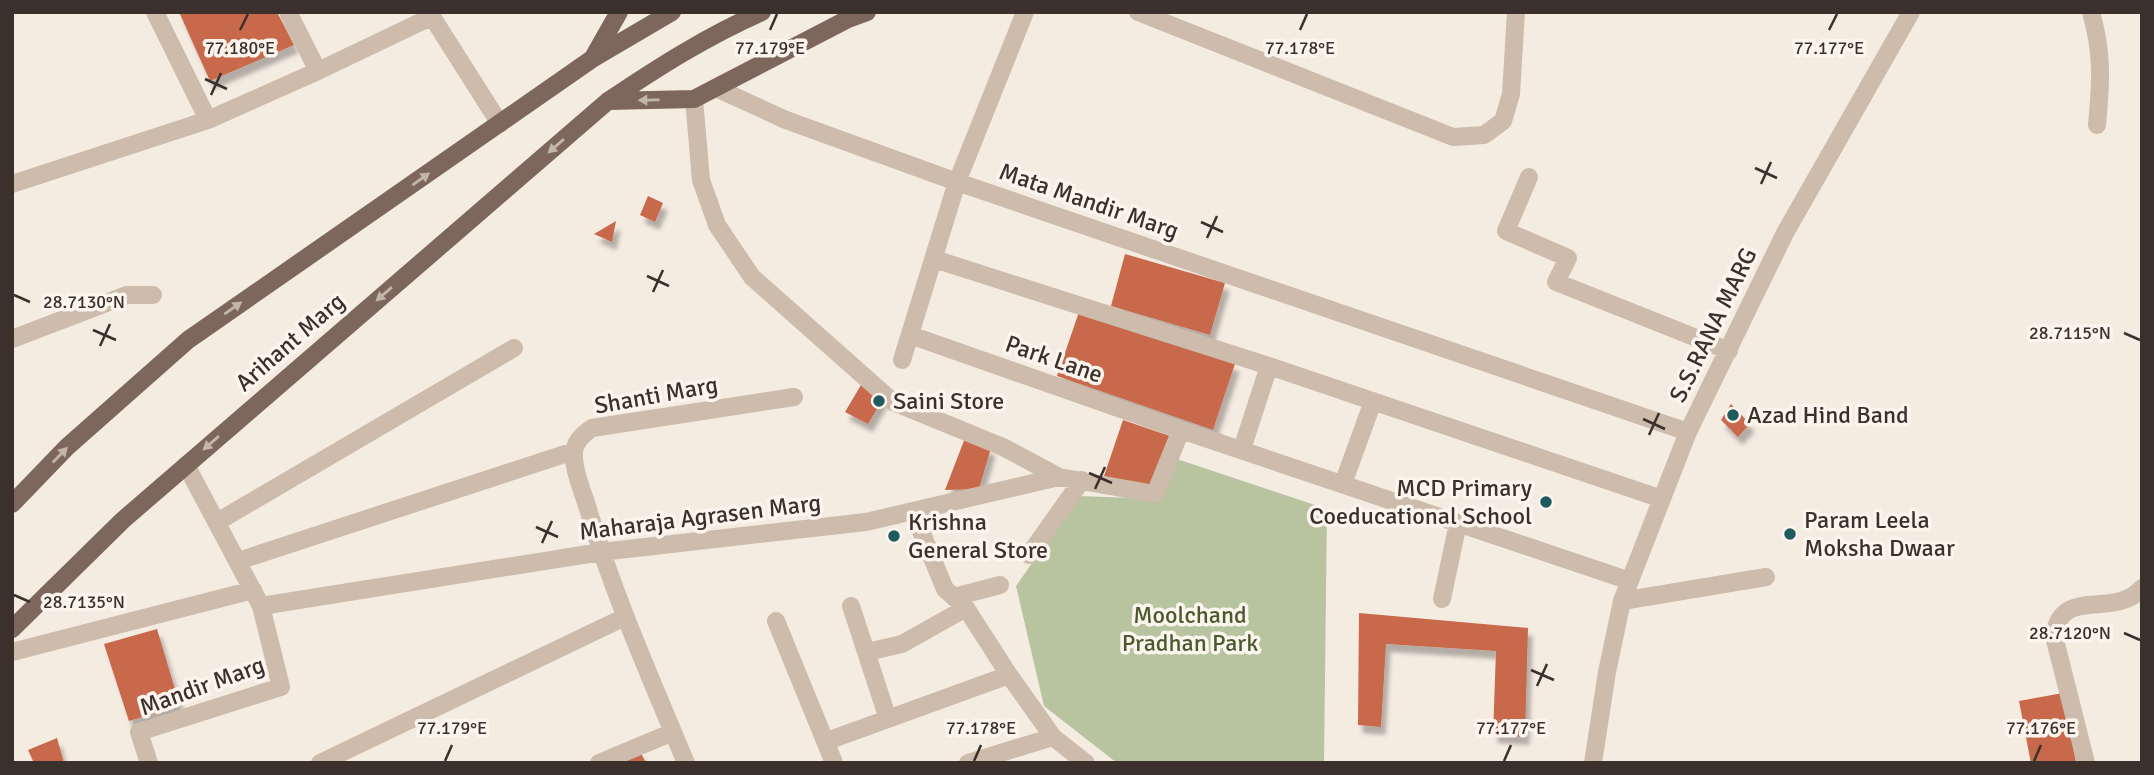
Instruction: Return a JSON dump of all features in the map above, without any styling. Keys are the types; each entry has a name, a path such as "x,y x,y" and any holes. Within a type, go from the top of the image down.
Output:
{"main road":[{"path":"592,59 619,12"},
{"path":"12,504 67,447 188,340 592,59 672,12"},
{"name":"Arihant Marg","path":"12,629 123,520 608,101 672,59 762,12"},
{"path":"608,101 694,99 848,19 867,12"}],"street":[{"path":"155,12 208,120"},
{"path":"288,12 318,71"},
{"path":"902,360 957,182 1026,12"},
{"path":"1138,12 1159,16 1453,138 1484,135 1503,121 1511,94 1516,12"},
{"name":"S.S.RANA MARG","path":"1593,763 1607,672 1622,601 1688,432 1785,233 1911,12"},
{"path":"2091,12 2100,42 2101,76 2097,125"},
{"path":"12,184 208,120 318,71 430,15 500,124"},
{"name":"Mata Mandir Marg","path":"716,88 786,120 957,182 1688,432"},
{"path":"694,99 701,180 717,225 751,278 893,402 1003,447 1059,477 1155,494 1181,429"},
{"path":"1529,177 1506,231 1568,258 1556,282 1729,351"},
{"path":"934,259 1269,366 1662,499"},
{"path":"12,339 127,295 153,295"},
{"name":"Park Lane","path":"910,335 1630,581"},
{"path":"217,522 514,348"},
{"path":"1242,449 1269,366"},
{"name":"Shanti Marg","path":"574,451 580,436 592,428 794,397"},
{"path":"1343,484 1373,401"},
{"path":"237,561 574,451 576,470 601,552 686,763"},
{"name":"Mandir Marg","path":"148,763 139,732 281,687 261,606 186,465"},
{"name":"Maharaja Agrasen Marg","path":"261,606 601,552 866,522 1059,477"},
{"path":"1030,555 1082,480"},
{"path":"912,512 945,589 960,603 1053,737 1086,763"},
{"path":"1442,599 1458,523"},
{"path":"1622,601 1766,577"},
{"path":"867,652 902,644 960,603 1000,585"},
{"path":"2086,763 2054,636 2056,623 2061,613 2071,608 2123,601 2137,594 2142,588"},
{"path":"12,652 253,590"},
{"path":"851,606 888,719"},
{"path":"320,763 625,617"},
{"path":"776,621 834,763"},
{"path":"827,741 1009,675"},
{"path":"599,763 673,732"},
{"path":"968,763 1053,737"}],"green space":[{"name":"Moolchand Pradhan Park","path":"1177,459 1327,509 1324,763 1117,763 1044,706 1016,586 1079,496 1159,499"}],"building":[{"path":"179,12 277,12 294,45 210,81"},
{"path":"648,196 663,203 655,222 640,215"},
{"path":"616,221 612,242 594,234"},
{"path":"1125,254 1225,283 1210,335 1111,306"},
{"path":"1079,312 1235,364 1213,430 1057,376"},
{"path":"861,385 883,399 868,424 845,412"},
{"path":"1731,404 1750,424 1738,437 1721,420"},
{"path":"1123,420 1170,436 1151,492 1104,476"},
{"path":"965,438 991,448 979,489 945,490"},
{"path":"1359,613 1528,628 1525,737 1493,735 1496,651 1386,644 1381,727 1358,725"},
{"path":"157,629 180,706 129,721 104,644"},
{"path":"2063,693 2076,763 2031,763 2019,701"},
{"path":"57,738 64,763 34,763 28,750"},
{"path":"640,751 646,763 613,763"}],"place":[{"name":"Saini Store","path":"879,401"},
{"name":"Azad Hind Band","path":"1733,415"},
{"name":"MCD Primary Coeducational School","path":"1546,502"},
{"name":"Param Leela Moksha Dwaar","path":"1790,534"},
{"name":"Krishna General Store","path":"894,536"}]}
